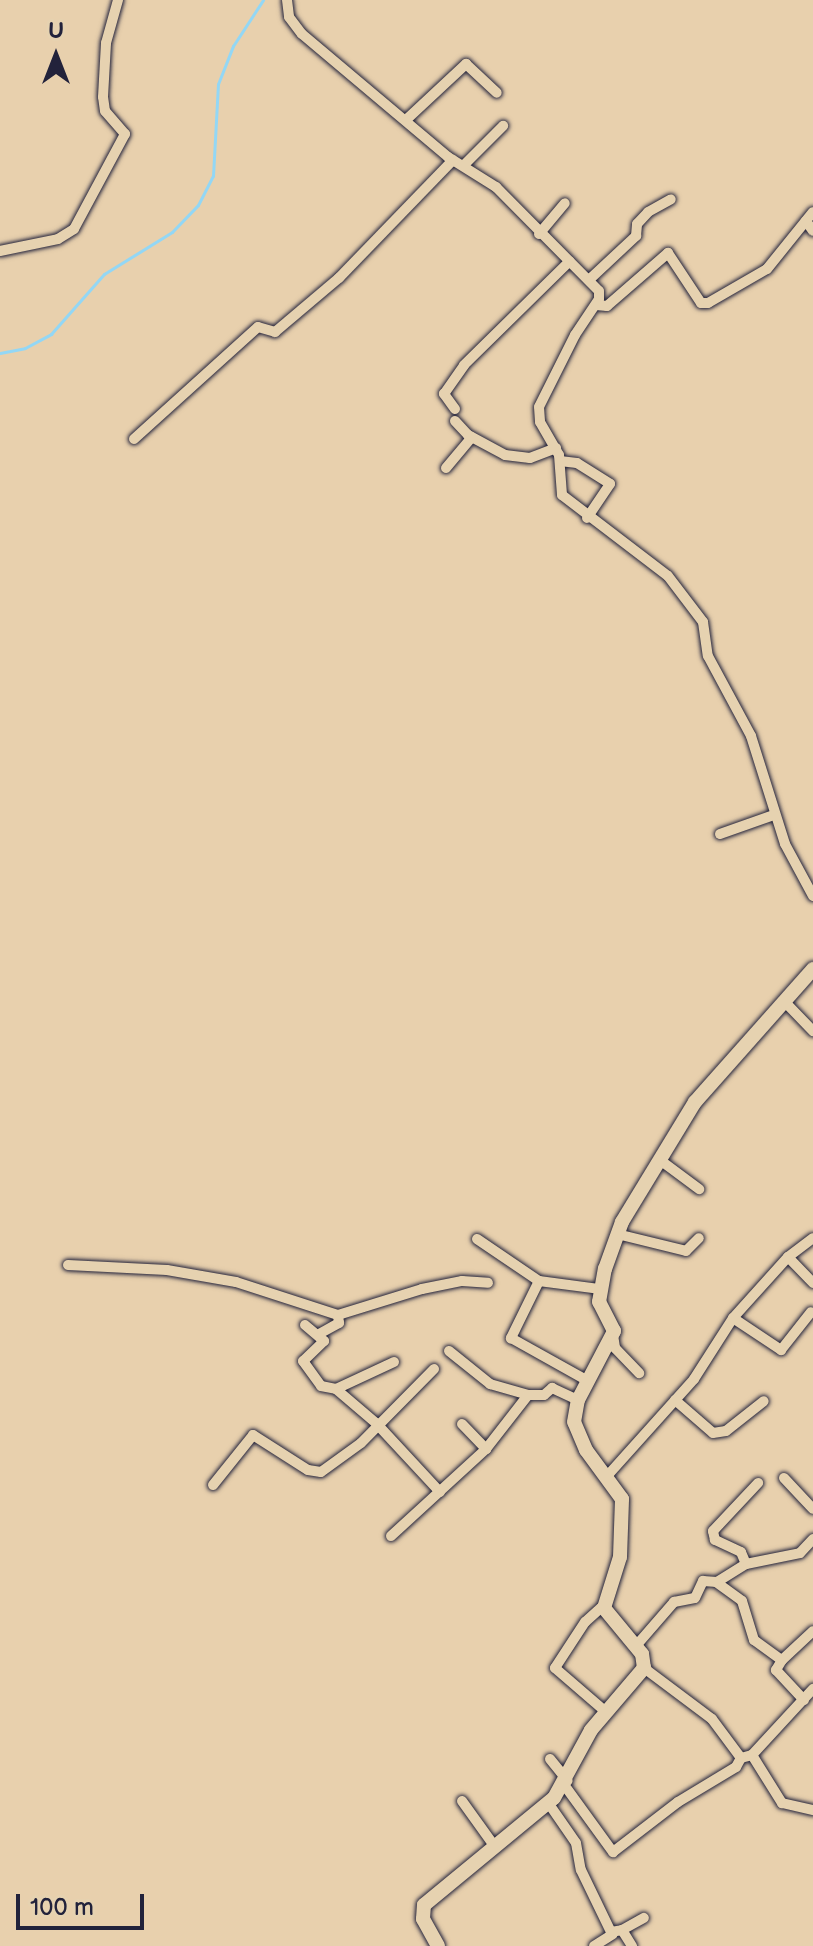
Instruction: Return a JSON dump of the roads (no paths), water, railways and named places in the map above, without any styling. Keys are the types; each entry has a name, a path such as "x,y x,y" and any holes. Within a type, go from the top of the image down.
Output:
{"street":[{"path":"0,251 58,239 74,229 125,134 105,111 103,90 106,43 118,0"},
{"path":"287,0 296,28 453,160 465,164 496,187 539,234 591,278 600,294 596,305 539,407 540,422 560,461 562,495 587,518 668,576 703,622 708,656 751,736 774,815 813,896"},
{"path":"407,119 466,64 497,93"},
{"path":"465,164 503,126"},
{"path":"134,439 258,327 275,332 339,278 453,160"},
{"path":"591,278 636,236 637,224 648,212 671,199"},
{"path":"539,234 565,203"},
{"path":"596,305 607,306 668,253 701,303 708,303 767,269 809,216"},
{"path":"809,216 813,231"},
{"path":"556,448 520,458 472,437 444,394 464,365 570,261"},
{"path":"446,468 472,437"},
{"path":"560,461 577,463 610,484 587,518"},
{"path":"720,834 774,815"},
{"path":"606,1712 555,1668 585,1622 604,1605 620,1557 621,1495 576,1432 578,1400 613,1335 614,1326 600,1307 600,1289 617,1234 709,1083 813,969"},
{"path":"784,1001 813,1031"},
{"path":"660,1160 699,1189"},
{"path":"617,1234 686,1251 699,1238"},
{"path":"608,1475 675,1400 733,1318 788,1257 813,1238"},
{"path":"477,1239 539,1281 600,1289"},
{"path":"788,1257 813,1283"},
{"path":"68,1265 167,1270 236,1282 338,1315 422,1289 462,1281 488,1283"},
{"path":"539,1281 511,1338 588,1381"},
{"path":"733,1318 781,1350 811,1312"},
{"path":"319,1334 339,1323 338,1315"},
{"path":"305,1325 319,1334 324,1343 303,1363 325,1390 336,1389 394,1362"},
{"path":"613,1335 617,1349 639,1373"},
{"path":"449,1351 490,1384 528,1395 544,1395 552,1388 578,1400"},
{"path":"213,1485 250,1435 318,1473 361,1443 376,1423 434,1369"},
{"path":"336,1389 376,1423 440,1492"},
{"path":"391,1536 486,1449 528,1395"},
{"path":"675,1400 713,1433 726,1431 764,1401"},
{"path":"462,1424 486,1449"},
{"path":"784,1478 813,1509"},
{"path":"746,1564 741,1552 712,1534 758,1483"},
{"path":"716,1582 746,1564 800,1553 813,1539"},
{"path":"635,1647 674,1602 695,1598 703,1581 716,1582 742,1601 754,1640 782,1660"},
{"path":"438,1946 423,1919 424,1905 549,1804 566,1783 588,1735 644,1668 645,1659 609,1619 604,1605"},
{"path":"804,1700 776,1670 782,1660 813,1631"},
{"path":"644,1668 712,1719 781,1802 813,1810"},
{"path":"550,1759 613,1852 678,1802 728,1774 813,1689"},
{"path":"462,1801 495,1847"},
{"path":"549,1804 576,1843 581,1870 618,1932 632,1946"},
{"path":"594,1946 644,1918"}],"waterway":[{"path":"0,353 25,348 51,334 104,274 172,232 198,205 213,176 218,84 233,46 263,0"}]}
